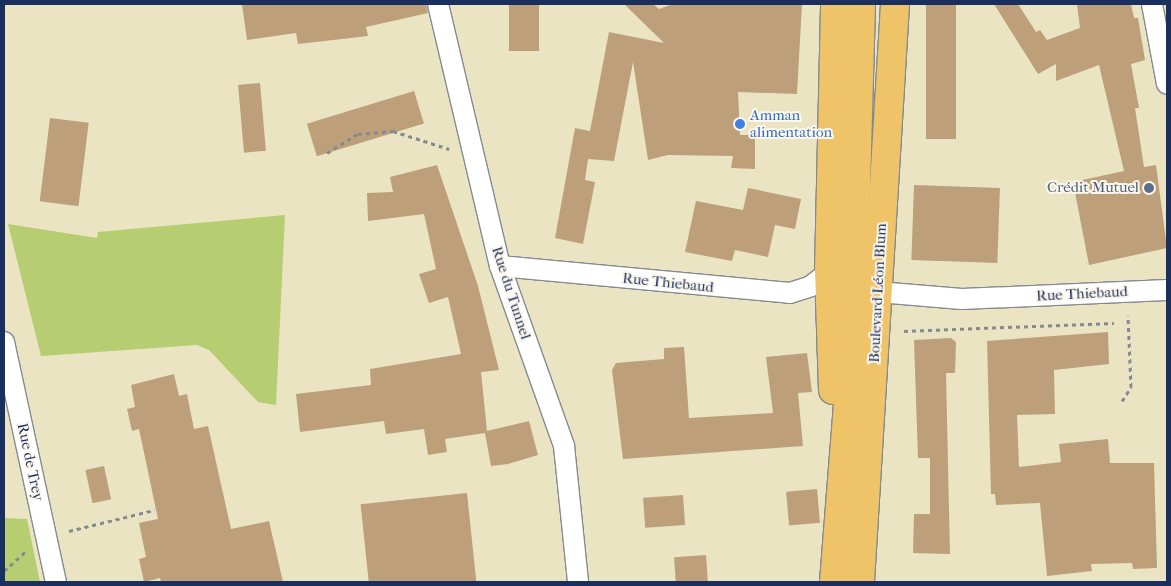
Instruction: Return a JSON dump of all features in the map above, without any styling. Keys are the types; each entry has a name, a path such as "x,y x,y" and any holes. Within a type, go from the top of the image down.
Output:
{"main road":[{"path":"835,4 829,272 851,522"},
{"name":"Boulevard Léon Blum","path":"860,582 851,522 851,364 861,4"},
{"name":"Boulevard Léon Blum","path":"834,582 851,522 878,292 895,4"}],"street":[{"name":"Rue du Tunnel","path":"438,4 500,266 564,446 578,582"},
{"path":"1152,4 1167,84"},
{"name":"Rue Thiebaud","path":"500,266 750,292 790,293 811,286 829,272"},
{"name":"Rue Thiebaud","path":"878,292 919,298 1033,296 1167,290"},
{"name":"Rue de Trey","path":"4,342 39,540 56,582"}],"path":[{"path":"327,153 358,134 393,131 452,150"},
{"path":"1122,402 1131,387 1127,309"},
{"path":"988,328 1002,321"},
{"path":"904,330 1114,323"},
{"path":"4,571 39,540 154,510"}],"green space":[{"path":"285,215 276,405 258,402 209,350 197,345 41,356 8,224 97,238 98,232"},
{"path":"4,518 27,519 40,582 4,582"}],"building":[{"path":"242,4 426,4 428,13 366,27 368,36 298,44 296,33 247,40"},
{"path":"509,4 539,4 539,51 509,51"},
{"path":"624,4 653,4 659,9 673,4 802,4 797,94 738,92 740,135 755,135 755,169 731,168 733,156 668,155 648,160 633,62 614,161 588,159 585,180 595,182 583,244 555,238 575,128 590,131 609,32 664,43"},
{"path":"926,4 956,4 956,139 926,139"},
{"path":"994,4 1018,4 1036,32 1040,30 1047,40 1080,28 1077,4 1131,4 1134,18 1138,18 1145,60 1131,64 1139,108 1135,108 1144,167 1156,165 1167,248 1089,265 1073,182 1124,171 1099,65 1056,81 1056,64 1038,74"},
{"path":"260,83 266,151 244,153 238,85"},
{"path":"414,91 424,124 317,156 307,124"},
{"path":"50,118 89,123 78,206 40,201"},
{"path":"437,165 478,286 499,370 481,372 487,431 529,421 538,455 508,464 491,466 485,433 445,439 447,452 428,455 424,429 386,434 384,421 300,432 296,394 371,385 370,369 461,354 448,297 429,303 419,274 436,269 424,214 368,221 367,193 393,192 390,177"},
{"path":"914,185 1000,188 997,263 911,260"},
{"path":"748,188 801,199 795,229 775,225 768,257 735,250 732,261 685,252 696,201 743,210"},
{"path":"1108,332 1109,364 1054,370 1055,414 1017,415 1019,467 1061,462 1059,444 1108,439 1110,463 1154,463 1157,568 1133,569 1132,563 1091,564 1092,571 1047,576 1040,503 996,505 995,494 991,494 987,341"},
{"path":"951,338 956,342 955,373 946,373 950,554 913,553 914,514 930,514 930,458 918,458 914,340"},
{"path":"684,347 689,418 773,413 766,357 807,353 812,392 798,393 803,446 623,459 612,370 616,363 664,359 664,348"},
{"path":"174,374 179,396 187,394 194,429 208,426 231,529 269,521 283,582 161,582 160,578 144,582 139,559 146,557 139,523 158,519 139,429 132,431 127,409 135,407 131,385"},
{"path":"104,466 111,499 92,503 85,470"},
{"path":"817,489 820,523 789,526 786,492"},
{"path":"467,493 476,582 369,582 361,504"},
{"path":"683,495 685,525 645,528 643,498"},
{"path":"706,555 708,582 676,582 674,557"}],"place":[{"name":"Amman alimentation","path":"740,124"},
{"name":"Crédit Mutuel","path":"1149,188"}]}
